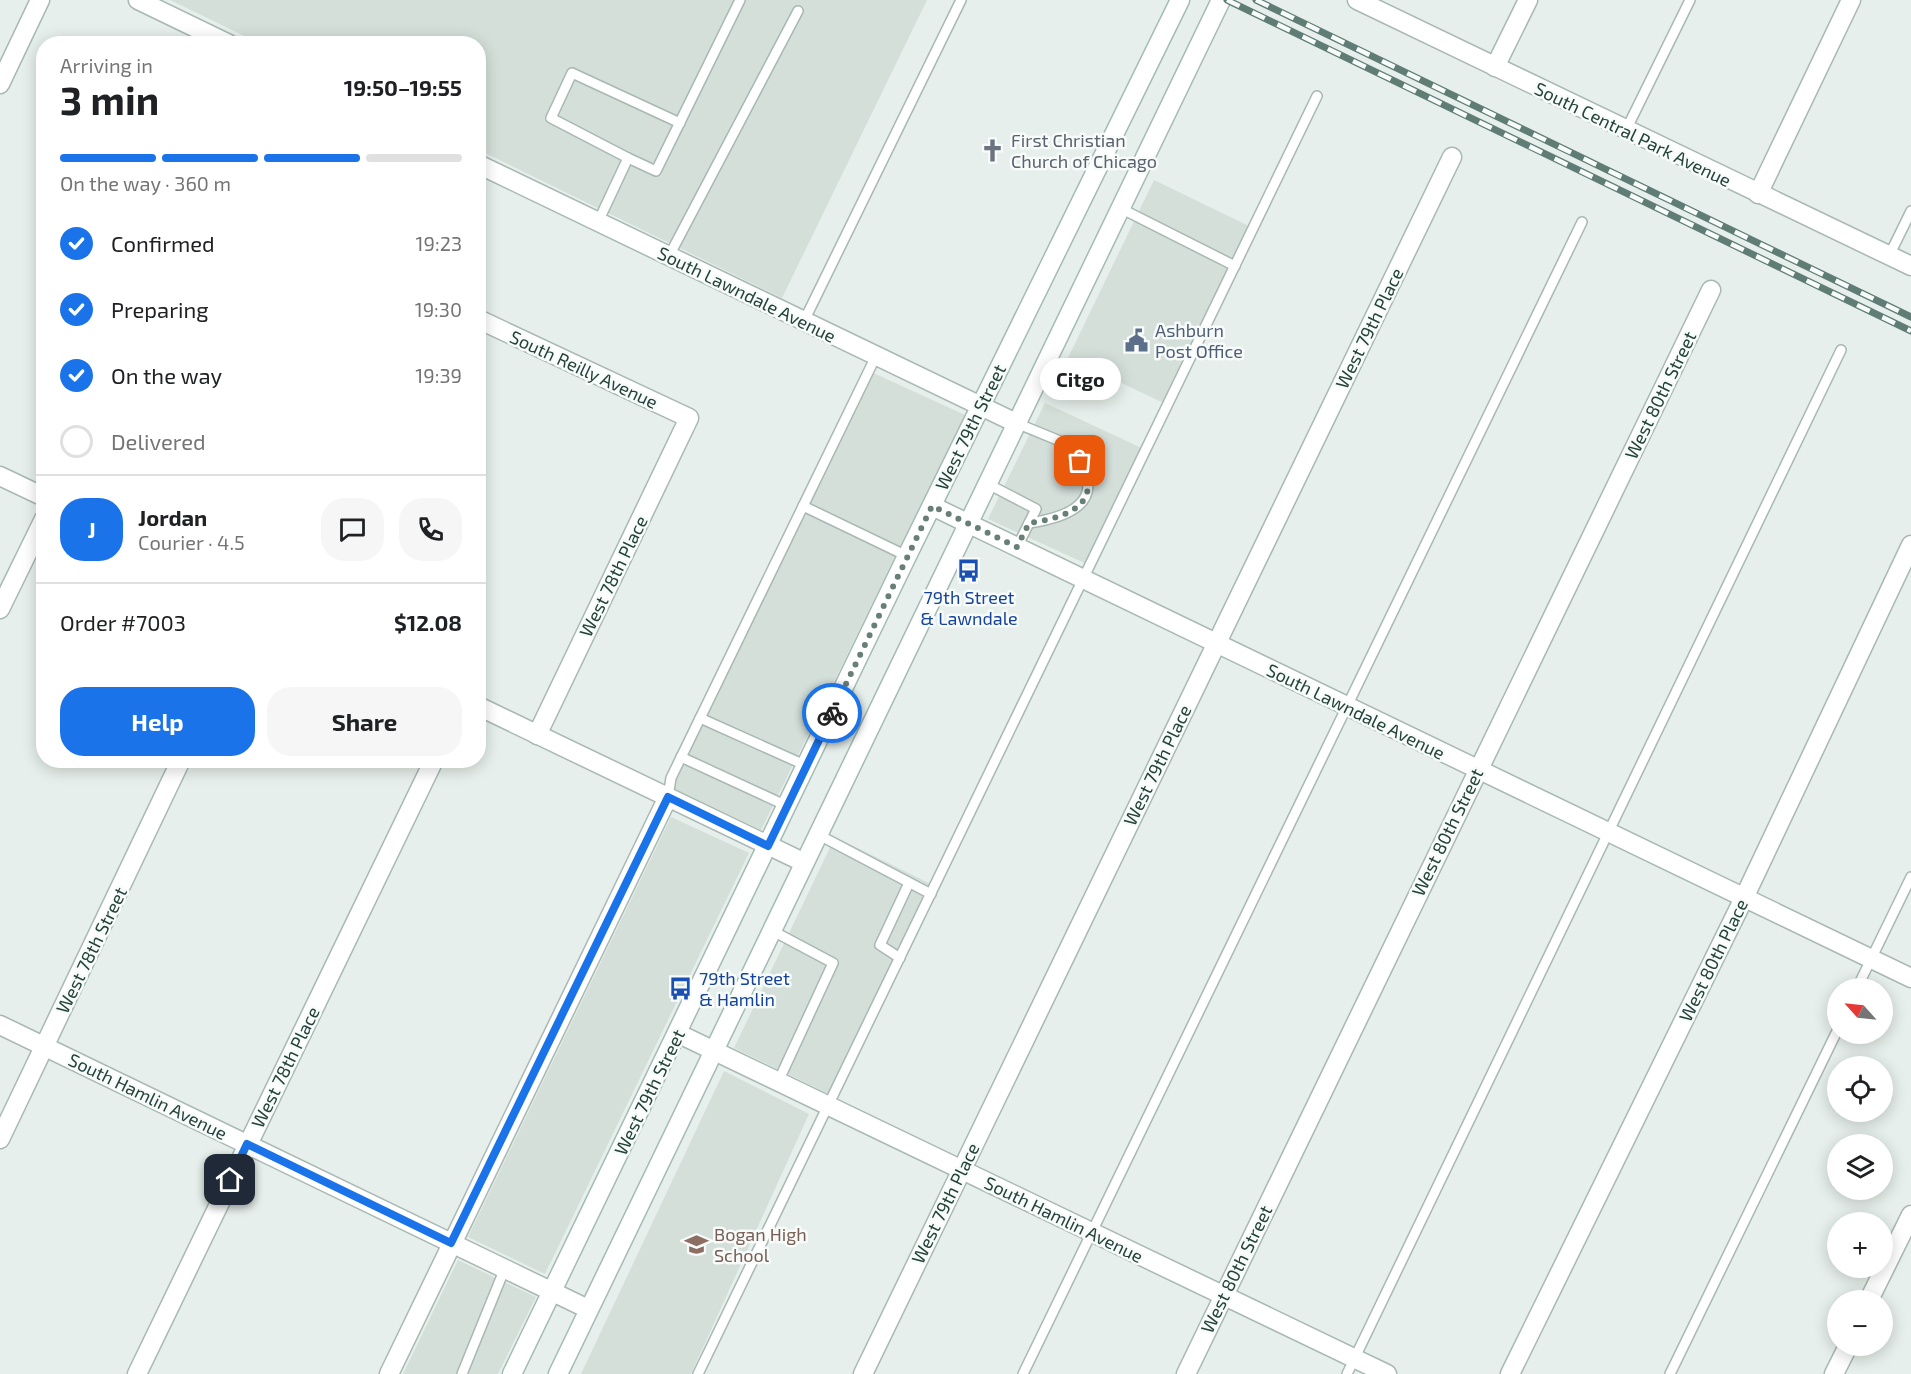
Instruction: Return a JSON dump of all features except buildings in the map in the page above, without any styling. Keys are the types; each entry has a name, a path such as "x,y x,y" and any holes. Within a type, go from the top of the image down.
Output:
{"street":[{"path":"0,84 40,0"},
{"path":"138,0 212,36"},
{"name":"West 79th Street","path":"512,1374 907,556 1180,0"},
{"path":"558,1374 803,862 1221,0"},
{"path":"1495,67 1528,0"},
{"path":"1758,194 1851,0"},
{"name":"South Central Park Avenue","path":"1362,1 1911,266"},
{"name":"West 79th Place","path":"863,1374 1452,157"},
{"name":"South Lawndale Avenue","path":"486,168 1016,423"},
{"name":"West 80th Street","path":"1186,1374 1477,769 1711,290"},
{"name":"South Reilly Avenue","path":"486,324 689,418"},
{"name":"West 78th Place","path":"537,735 689,418"},
{"path":"0,476 36,493"},
{"name":"South Lawndale Avenue","path":"932,506 1911,978"},
{"path":"0,609 36,535"},
{"name":"West 80th Place","path":"1510,1374 1744,898 1911,545"},
{"path":"486,710 803,862"},
{"name":"West 78th Street","path":"0,1139 177,768"},
{"name":"West 78th Place","path":"137,1374 430,768"},
{"path":"388,1374 668,797"},
{"name":"South Hamlin Avenue","path":"0,1025 588,1309"},
{"name":"South Hamlin Avenue","path":"677,1033 1224,1296 1351,1366 1387,1374"},
{"path":"1874,1290 1911,1215"},
{"path":"1834,1374 1843,1356"}],"lane":[{"path":"680,123 572,73 551,118 656,171 680,123 740,0"},
{"path":"804,321 961,0"},
{"path":"1626,130 1690,0"},
{"path":"669,256 798,11"},
{"path":"698,1374 1317,96"},
{"path":"598,222 628,158"},
{"path":"1120,208 1235,266"},
{"path":"1889,256 1911,211"},
{"path":"1023,1374 1582,222"},
{"path":"1351,1366 1841,350"},
{"path":"668,797 671,778 876,356"},
{"path":"1016,423 1072,446"},
{"path":"1029,523 1050,520 1074,509 1085,497 1088,483 1080,461"},
{"path":"986,483 1036,509 1017,547"},
{"path":"803,506 907,556"},
{"path":"700,718 807,766"},
{"path":"681,757 787,806"},
{"path":"817,834 931,894"},
{"path":"1862,978 1911,877"},
{"path":"900,958 880,945 909,883"},
{"path":"771,930 833,963 778,1082"},
{"path":"1670,1374 1831,1044"},
{"path":"462,1374 505,1268"}],"shaded area":[{"path":"170,0 927,0 782,298 486,153 486,36 245,36"},
{"path":"1154,180 1253,228 1168,405 1068,358"},
{"path":"869,371 965,415 761,830 670,787"},
{"path":"1045,403 1146,450 1091,566 988,519"},
{"path":"671,817 749,853 545,1274 468,1237"},
{"path":"835,837 935,886 833,1096 734,1048"},
{"name":"Bogan High School","path":"724,1071 809,1114 691,1374 581,1374"},
{"path":"458,1260 536,1297 498,1374 403,1374"}],"railway":[{"path":"1227,0 1911,331"},
{"path":"1256,0 1911,317"}],"way so far":[{"path":"832,713 932,506 1017,547 1029,523 1050,520 1074,509 1085,497 1088,483 1080,461"}],"place":[{"name":"First Christian Church of Chicago","path":"993,150"},
{"name":"Ashburn Post Office","path":"1137,340"},
{"name":"Citgo","path":"1080,461"},
{"name":"79th Street & Lawndale","path":"969,571"},
{"name":"79th Street & Hamlin","path":"681,988"},
{"name":"Bogan High School","path":"696,1244"}],"route":[{"path":"230,1180 247,1144 451,1243 668,797 768,846 832,713"}]}
